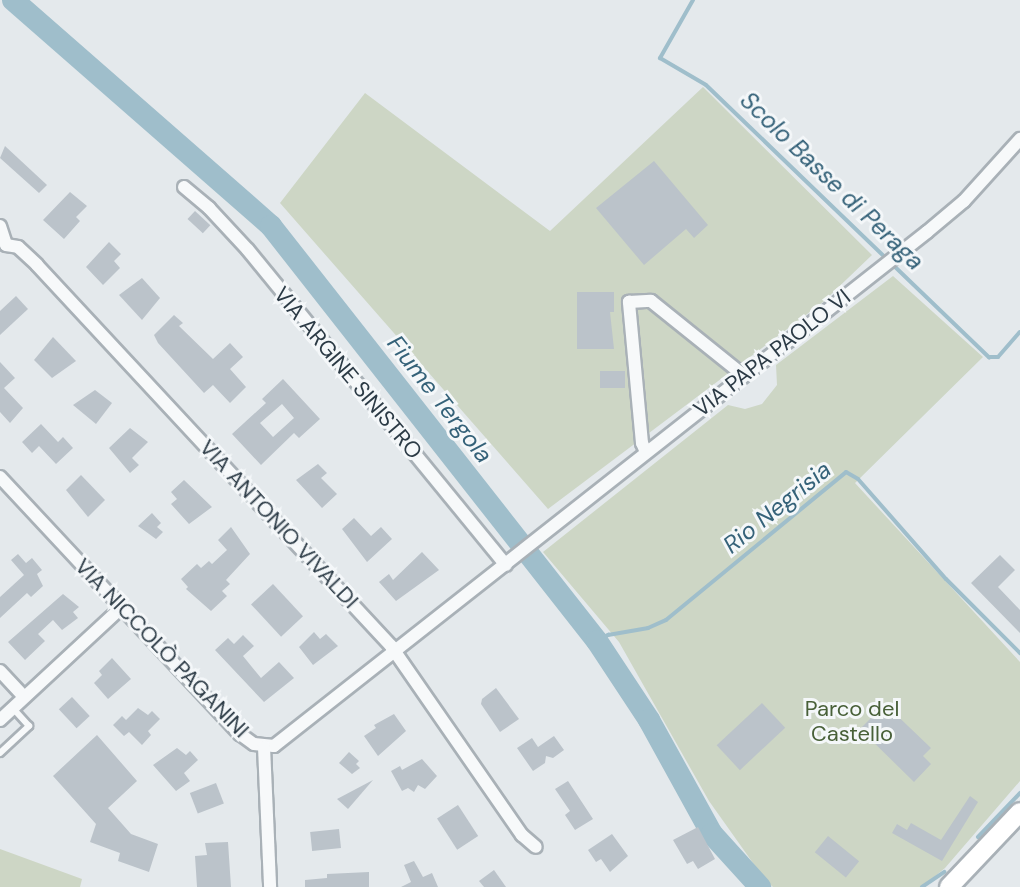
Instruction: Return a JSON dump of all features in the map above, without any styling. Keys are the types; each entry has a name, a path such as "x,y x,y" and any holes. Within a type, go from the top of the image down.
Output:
{"main road":[{"path":"949,887 1020,812"}],"street":[{"name":"VIA PAPA PAOLO VI","path":"264,747 282,742 888,263 964,201 1020,139"},
{"name":"VIA ARGINE SINISTRO","path":"184,187 248,250 510,561"},
{"name":"VIA ANTONIO VIVALDI","path":"0,226 3,247 18,247 37,265 396,652 503,809 536,847"},
{"path":"646,452 642,443 629,302 651,301 743,375"},
{"name":"VIA NICCOLÒ PAGANINI","path":"0,477 240,734 264,747 270,887"},
{"path":"0,720 122,607"},
{"path":"0,671 24,697"}],"lane":[{"path":"0,753 29,726 13,708"}],"green space":[{"path":"703,87 872,255 823,302 548,509 280,203 365,93 550,231"},
{"name":"Parco del Castello","path":"893,276 983,357 855,483 1020,662 1020,781 945,868 922,887 773,887 709,801 619,642 543,552 728,405 745,409 762,404 777,385 776,365"},
{"path":"0,849 82,879 80,887 0,887"}],"building":[{"path":"5,146 47,185 39,193 0,158"},
{"path":"654,161 708,225 694,238 686,229 644,265 596,208"},
{"path":"70,192 87,206 76,217 80,221 64,239 43,220"},
{"path":"195,211 210,225 203,233 187,219"},
{"path":"109,242 121,254 114,261 120,268 103,285 86,267"},
{"path":"142,278 160,298 142,320 119,295"},
{"path":"577,292 614,292 614,312 610,312 614,349 577,349"},
{"path":"16,296 28,309 0,335 0,311"},
{"path":"174,315 183,323 179,326 213,359 230,343 243,357 230,369 246,387 230,403 213,385 204,393 158,343 154,335"},
{"path":"53,337 76,361 52,378 34,360"},
{"path":"0,362 15,378 4,388 23,408 10,423 0,412"},
{"path":"600,371 625,371 625,388 600,388"},
{"path":"283,379 320,419 299,438 294,433 261,465 232,434 266,403 262,399","holes":["282,404 294,418 273,437 260,423"]},
{"path":"95,390 112,403 96,424 73,405"},
{"path":"41,424 58,442 63,437 73,448 56,464 39,446 32,453 22,442"},
{"path":"130,428 148,442 132,458 139,465 130,473 109,448"},
{"path":"318,464 327,473 321,478 337,494 322,508 296,480"},
{"path":"81,475 105,500 88,517 66,490"},
{"path":"184,480 212,507 189,524 171,504 177,499 171,492"},
{"path":"152,513 161,523 157,527 163,532 156,539 138,526"},
{"path":"354,518 371,536 381,527 392,539 367,562 342,529"},
{"path":"231,527 250,554 226,580 230,584 222,591 227,596 211,611 186,589 188,587 181,579 197,564 201,568 209,561 212,564 227,550 218,540"},
{"path":"422,552 439,570 396,601 379,582 389,574 393,580"},
{"path":"18,554 26,563 32,558 42,570 37,574 43,586 31,597 27,593 0,618 0,597 24,575 11,560"},
{"path":"1000,555 1015,570 998,587 1020,610 1020,633 971,583"},
{"path":"273,584 303,616 281,637 251,604"},
{"path":"63,594 79,607 73,612 78,618 62,630 53,620 38,634 45,641 25,660 8,642"},
{"path":"314,632 320,639 326,634 338,646 313,665 299,647"},
{"path":"243,635 254,646 243,656 261,678 279,662 294,678 264,702 215,650 228,638 234,644"},
{"path":"112,658 131,679 108,699 94,683 102,675 99,671"},
{"path":"496,688 519,719 500,732 481,704 482,699"},
{"path":"72,697 90,716 77,728 59,709"},
{"path":"762,703 785,728 740,770 717,745"},
{"path":"885,704 931,748 923,756 931,764 914,782 860,729"},
{"path":"138,708 148,715 152,711 160,719 148,731 151,735 142,745 129,732 124,736 113,725 122,716 126,720"},
{"path":"394,714 406,731 378,756 364,736 376,728 374,725"},
{"path":"97,735 137,781 108,808 131,834 158,844 149,872 118,861 120,853 90,842 96,824 53,776"},
{"path":"554,736 564,750 553,758 546,756 545,763 533,771 517,748 532,738 538,747"},
{"path":"177,748 186,755 190,751 198,760 184,773 190,781 176,791 153,765"},
{"path":"349,752 359,761 356,764 360,768 352,774 339,763"},
{"path":"422,759 437,776 425,789 418,785 414,792 408,788 402,791 391,771 400,766 402,770"},
{"path":"373,780 348,809 337,799"},
{"path":"568,781 593,819 575,830 565,815 570,811 555,789"},
{"path":"216,783 224,804 198,814 190,793"},
{"path":"970,796 978,802 942,861 892,833 897,824 907,830 911,823 941,840"},
{"path":"458,805 478,836 457,850 437,819"},
{"path":"698,827 715,859 698,869 693,861 687,864 673,840"},
{"path":"339,829 341,848 312,851 310,832"},
{"path":"612,834 628,856 610,872 601,859 596,862 588,850"},
{"path":"828,836 859,861 846,877 815,852"},
{"path":"228,842 231,887 197,887 195,856 207,855 205,843"},
{"path":"414,861 423,877 432,873 438,887 401,887 411,882 404,865"},
{"path":"494,870 506,887 484,887 479,881"},
{"path":"369,872 369,887 305,887 305,880 327,878 327,874"}],"waterway":[{"name":"Fiume Tergola","path":"13,0 271,226 597,641 649,720 712,834 760,887"},
{"name":"Scolo Basse di Peraga","path":"693,0 660,58 706,85 989,357 998,357 1020,332"},
{"name":"Rio Negrisia","path":"597,641 608,635 648,628 666,620 846,472 858,479 946,579 1020,653"},
{"path":"978,837 1020,793"},
{"path":"922,887 944,872"}]}
